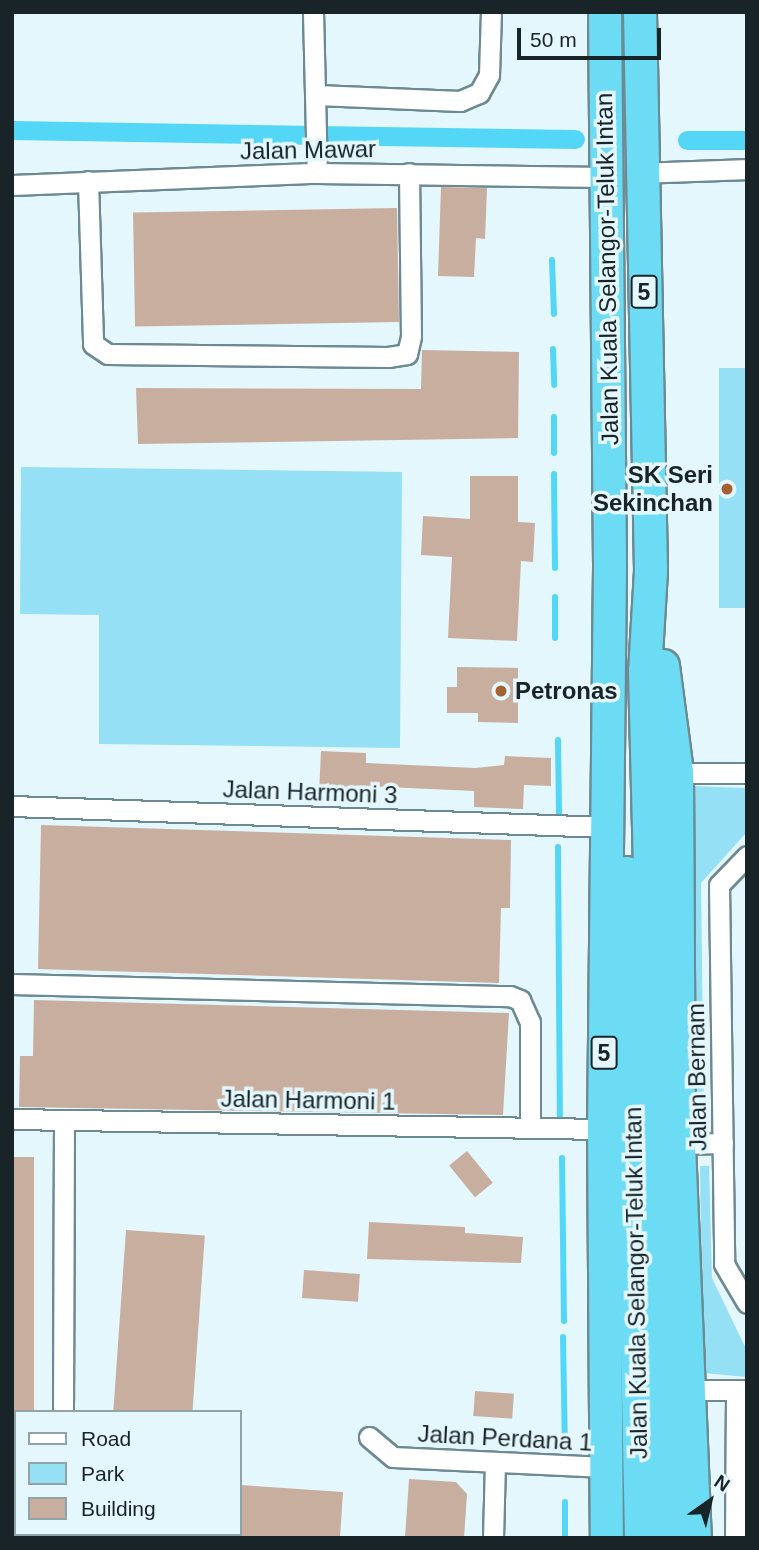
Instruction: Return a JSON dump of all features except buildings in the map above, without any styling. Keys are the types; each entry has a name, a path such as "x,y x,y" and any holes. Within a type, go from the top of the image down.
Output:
{"highway":[{"name":"Jalan Kuala Selangor-Teluk Intan","path":"605,12 610,568 667,1538"},
{"name":"Jalan Kuala Selangor-Teluk Intan","path":"607,1538 604,1129 645,671 651,571 640,173 640,12"},
{"name":"Jalan Kuala Selangor-Teluk Intan","path":"651,571 677,773"},
{"name":"5","path":"677,773 679,1144 695,1538"},
{"name":"Jalan Kuala Selangor-Teluk Intan","path":"628,841 641,1538"}],"street":[{"path":"313,12 317,173"},
{"path":"317,101 460,101 479,93 489,75 491,12"},
{"path":"640,173 747,169"},
{"name":"Jalan Mawar","path":"12,186 317,173 605,177"},
{"path":"89,181 93,344 108,354 388,357 407,354 411,336 409,173"},
{"path":"677,773 747,773"},
{"name":"Jalan Harmoni 3","path":"12,806 628,841"},
{"name":"Jalan Bernam","path":"747,856 719,885 724,1264 747,1303"},
{"path":"12,984 510,996 520,1000 530,1022 530,1127"},
{"name":"Jalan Harmoni 1","path":"12,1119 604,1129"},
{"path":"63,1410 64,1121"},
{"path":"679,1144 723,1143"},
{"path":"691,1390 741,1390 736,1538"},
{"name":"Jalan Perdana 1","path":"369,1437 393,1457 605,1467"},
{"path":"493,1538 495,1462"}],"green space":[{"name":"SK Seri Sekinchan","path":"719,368 747,368 747,608 719,608"},
{"path":"21,467 402,472 400,748 99,744 99,615 20,614"},
{"path":"690,786 747,788 747,832 701,883 704,1123 695,1114"},
{"path":"700,1166 709,1166 712,1278 747,1351 747,1377 703,1373"}],"waterway":[{"path":"12,130 575,139"},
{"path":"687,140 747,140"},
{"path":"552,260 554,314"},
{"path":"553,349 554,385"},
{"path":"554,417 554,453"},
{"path":"554,474 555,568"},
{"path":"555,597 555,638"},
{"path":"558,740 559,814"},
{"path":"558,847 560,1116"},
{"path":"562,1158 564,1321"},
{"path":"563,1337 565,1449"},
{"path":"565,1502 565,1538"}],"place":[{"name":"SK Seri Sekinchan","path":"727,489"},
{"name":"Petronas","path":"501,691"}]}
